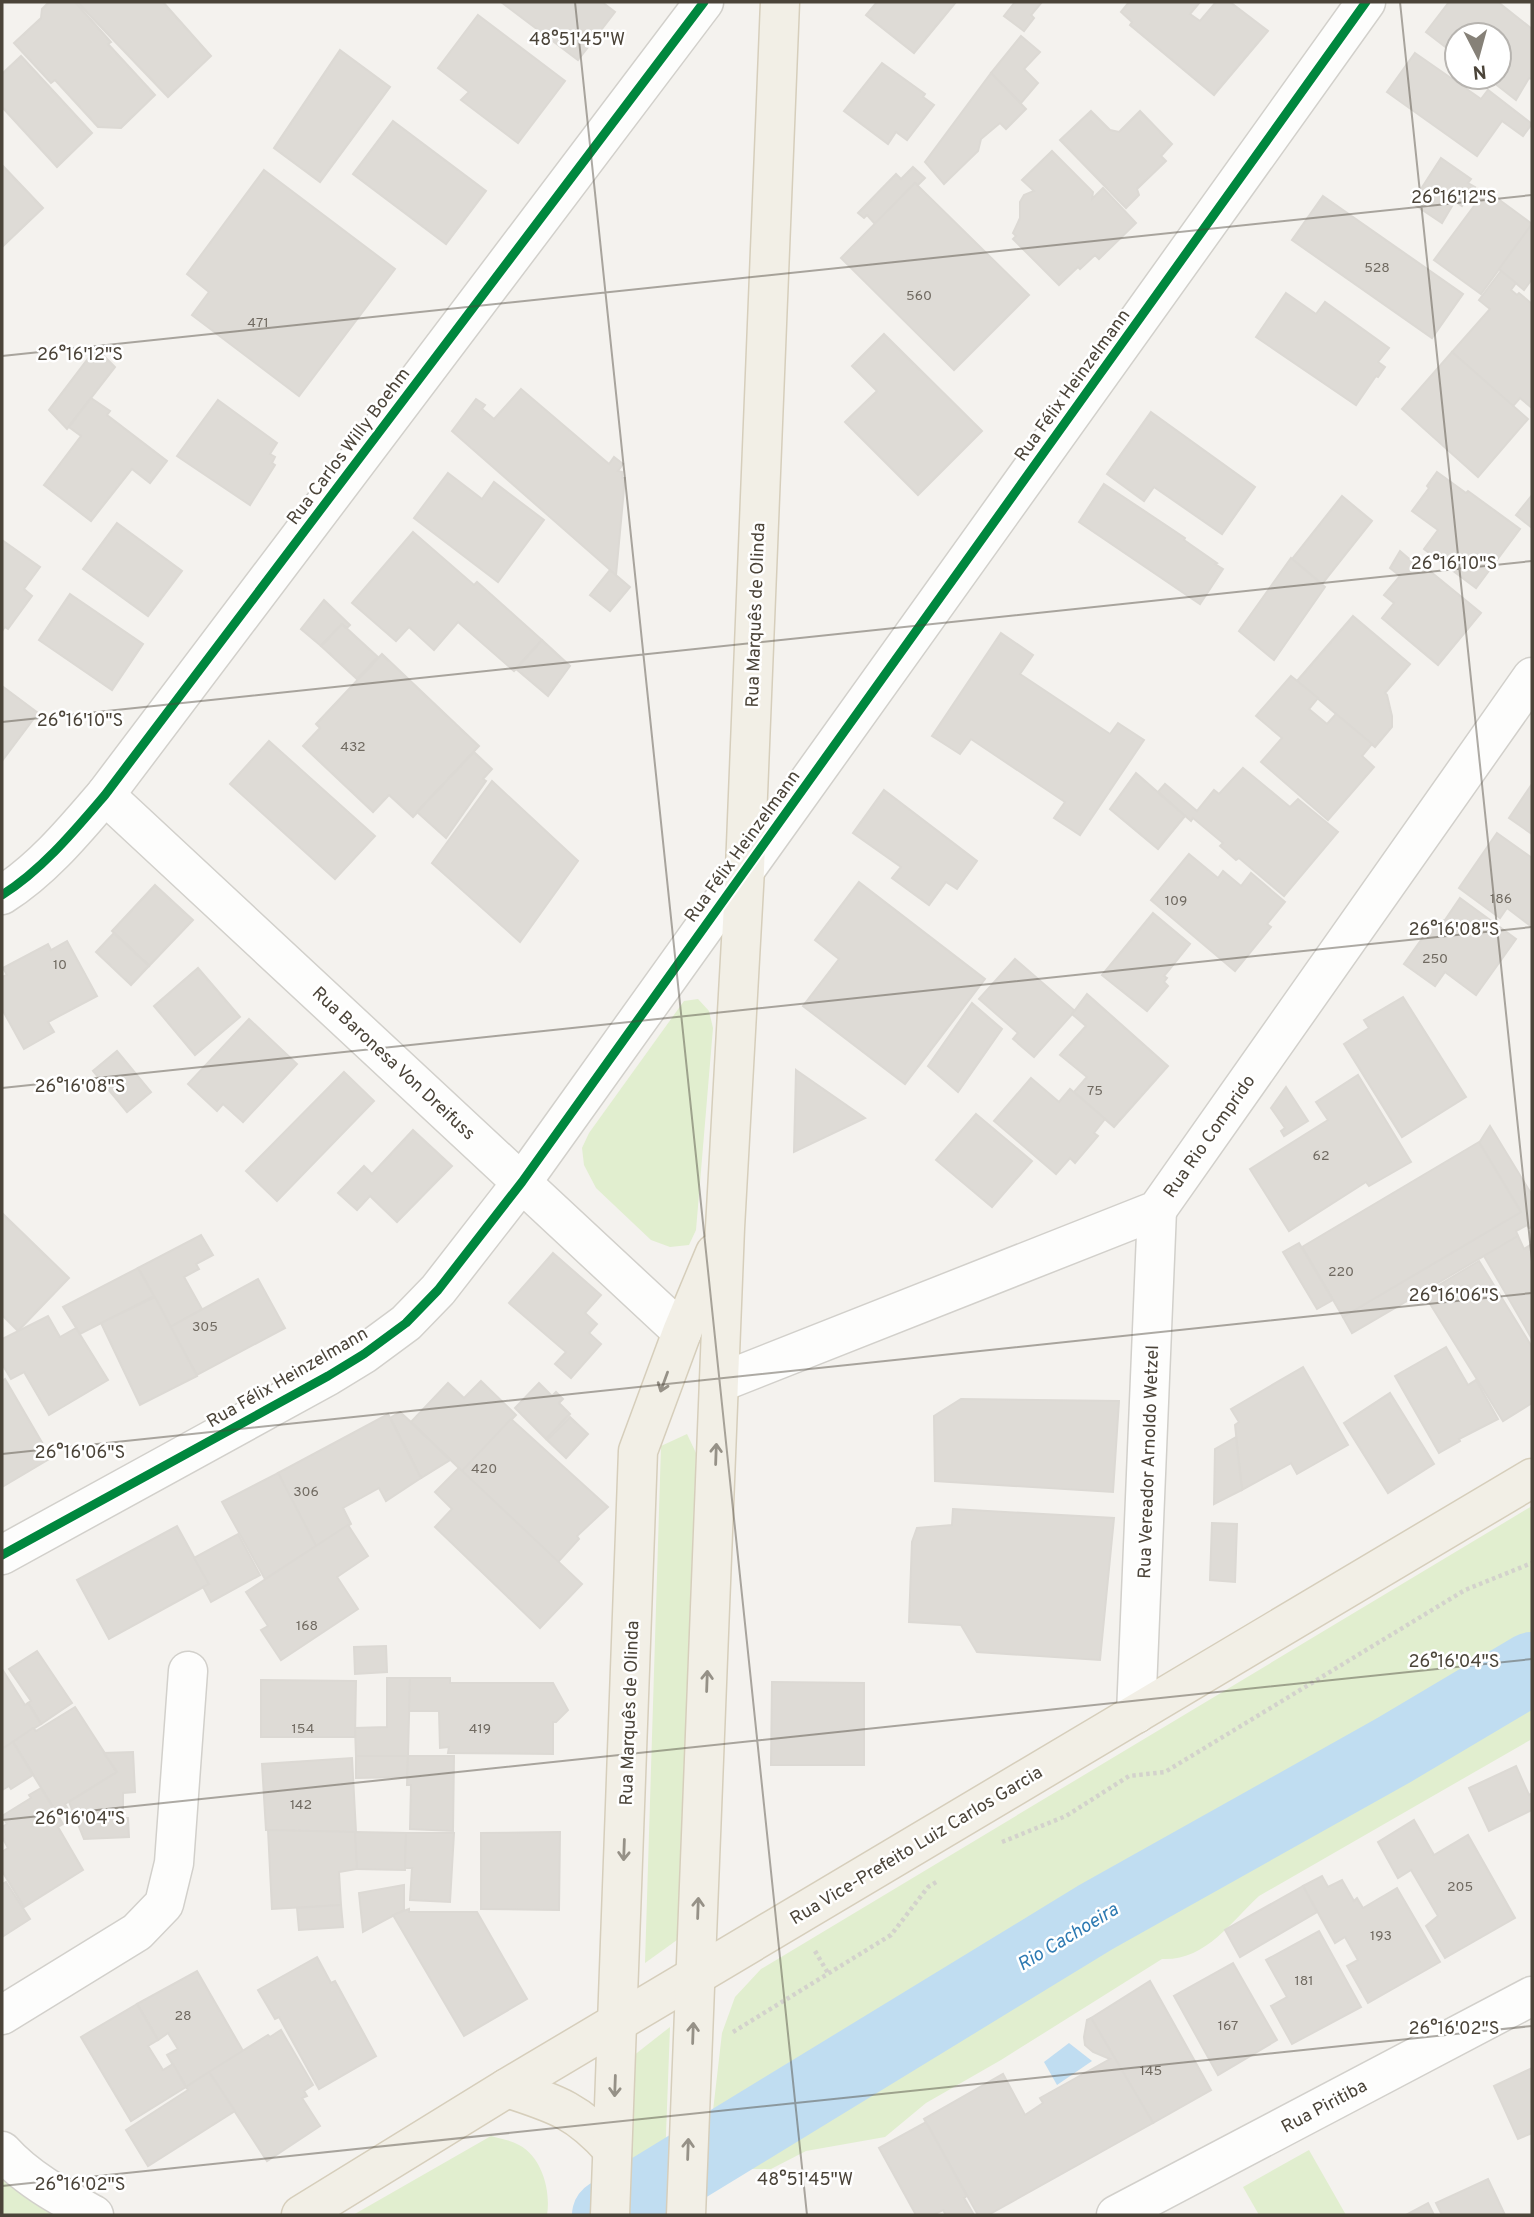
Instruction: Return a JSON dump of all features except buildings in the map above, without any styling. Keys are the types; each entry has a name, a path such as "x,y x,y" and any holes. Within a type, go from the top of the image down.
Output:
{"main road":[{"name":"Rua Marquês de Olinda","path":"686,2211 725,1228 745,869 780,2"},
{"name":"Rua Marquês de Olinda","path":"610,2215 638,1451 682,1332 725,1228"},
{"name":"Rua Vice-Prefeito Luiz Carlos Garcia","path":"301,2215 695,1976 1532,1478"},
{"path":"508,2088 574,2113 591,2125 612,2151"}],"street":[{"name":"Rua Carlos Willy Boehm","path":"2,895 50,854 105,795 704,2"},
{"name":"Rua Félix Heinzelmann","path":"2,1555 328,1376 406,1323 438,1290 522,1182 1366,2"},
{"name":"Rua Rio Comprido","path":"719,1383 1157,1210 1532,677"},
{"name":"Rua Baronesa Von Dreifuss","path":"105,795 682,1332"},
{"name":"Rua Vereador Arnoldo Wetzel","path":"1136,1714 1157,1210"},
{"path":"2,2015 137,1932 164,1904 174,1863 188,1671"},
{"name":"Rua Piritiba","path":"1116,2215 1532,1996"},
{"path":"2,2151 15,2166 56,2195 94,2215"}],"path":[{"path":"999,1844 1066,1816 1129,1776 1165,1772 1465,1590 1532,1563"},
{"path":"691,2073 891,1935 928,1887 948,1874"}],"green space":[{"path":"698,999 709,1011 713,1028 696,1230 689,1245 670,1247 651,1240 596,1188 584,1165 582,1148 589,1133 684,1001"},
{"path":"687,1434 696,1453 677,1940 645,1963 661,1446"},
{"path":"1532,1506 1532,1739 1259,1896 1204,1947 1177,1958 1162,1959 1001,2060 926,2103 885,2137 806,2151 771,2169 748,2169 733,2140 708,2154 722,2033 735,1997 761,1969"},
{"path":"670,2027 663,2215 628,2215 633,2056"},
{"path":"491,2136 516,2143 534,2158 546,2185 547,2215 353,2215"},
{"path":"1309,2150 1346,2215 1259,2215 1243,2187"},
{"path":"2,2169 64,2215 2,2215"}],"water":[{"path":"1069,2043 1092,2061 1057,2085 1044,2062"}],"waterway":[{"name":"Rio Cachoeira","path":"608,2215 1096,1917 1394,1750 1532,1668"}],"cycle path":[{"path":"2,895 44,862 105,795 704,2"},
{"path":"2,1555 328,1376 406,1323 438,1290 522,1182 1366,2"}]}
